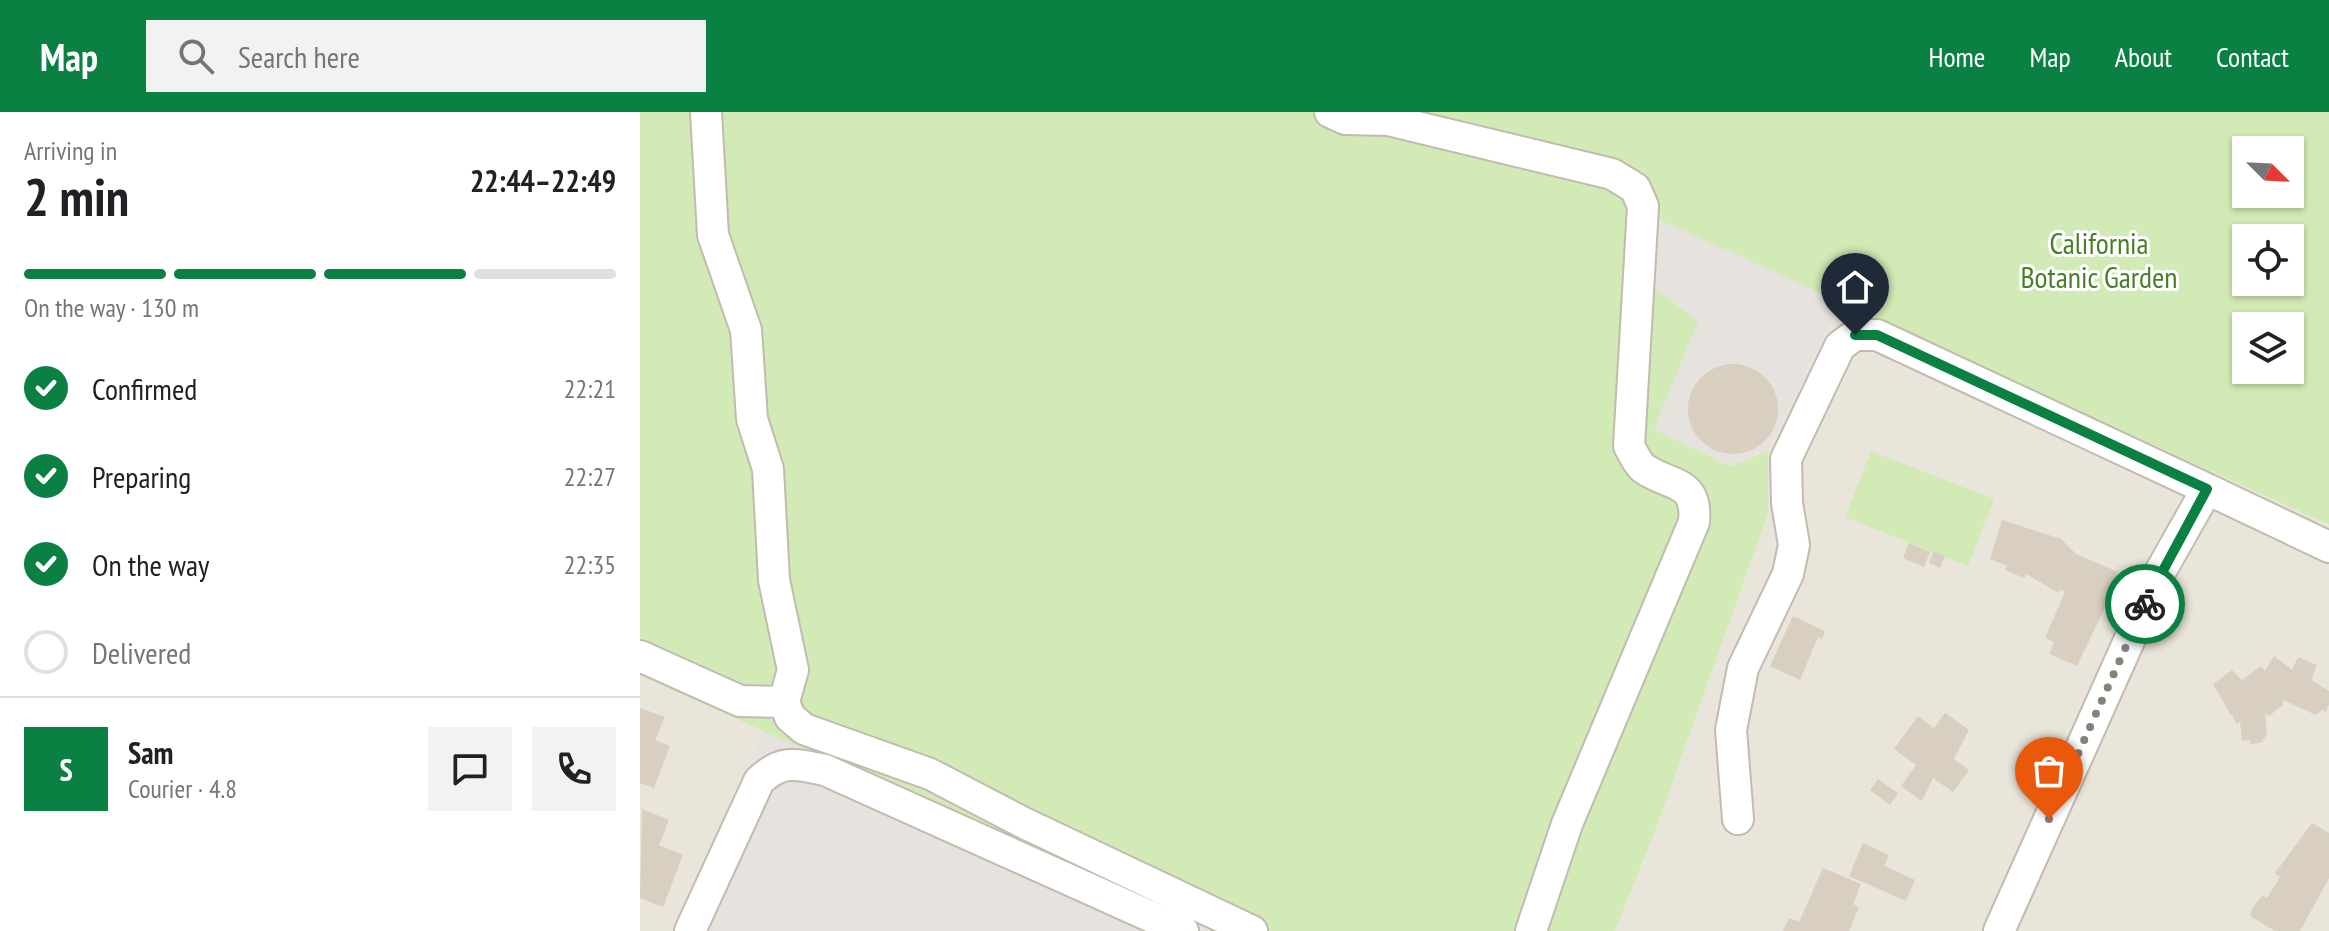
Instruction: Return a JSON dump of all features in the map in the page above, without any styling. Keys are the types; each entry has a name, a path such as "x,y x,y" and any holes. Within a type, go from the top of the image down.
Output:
{"street":[{"path":"706,112 713,235 746,330 752,419 768,469 774,580 793,670 784,702 790,717 804,729 930,774 1022,822 1252,931"},
{"path":"1330,112 1345,119 1388,120 1612,174 1635,188 1643,206 1629,446 1641,467 1685,488 1696,503 1694,522 1567,824 1531,931"},
{"path":"1738,819 1731,730 1743,668 1788,574 1794,545 1787,503 1786,459 1840,346 1855,335 1877,335 2329,547"},
{"path":"1999,931 2159,574 2207,489"},
{"path":"640,656 740,701 784,702"},
{"path":"690,931 759,781 773,767 797,764 825,770 1183,931"}],"shaded area":[{"path":"1654,216 1841,302 1768,451 1730,466 1653,430 1697,321 1653,288"},
{"path":"1841,302 2329,525 2329,931 1615,931 1656,829 1768,514 1768,451"},
{"path":"640,676 764,731 675,931 640,931"},
{"path":"764,731 1212,931 675,931"}],"green space":[{"name":"California Botanic Garden","path":"640,112 2329,112 2329,525 1654,217 1654,288 1698,321 1654,429 1730,466 1768,451 1768,514 1656,829 1615,931 1212,931 640,676"},
{"path":"1871,451 1994,499 1968,566 1845,517"}],"building":[{"path":"1733,364 1750,368 1765,377 1774,392 1778,409 1774,426 1765,441 1750,450 1733,454 1716,450 1701,441 1692,426 1688,409 1692,392 1701,377 1716,368"},
{"path":"2002,520 2061,539 2076,554 2118,572 2110,589 2113,591 2077,666 2049,654 2054,642 2045,638 2065,592 2060,590 2059,593 2026,574 2024,578 2005,570 2007,566 1990,559"},
{"path":"1909,543 1930,552 1924,567 1903,558"},
{"path":"1934,551 1945,556 1940,568 1929,563"},
{"path":"1793,616 1825,631 1822,639 1818,637 1800,680 1770,666"},
{"path":"2274,656 2292,670 2298,657 2317,665 2311,680 2329,691 2329,704 2326,712 2322,710 2316,715 2283,700 2283,705 2269,716 2265,713 2267,734 2261,743 2250,744 2250,740 2242,741 2240,721 2237,724 2232,717 2235,715 2231,715 2213,684 2232,670 2242,680 2261,666 2265,671"},
{"path":"640,708 665,717 655,740 670,746 654,788 640,783"},
{"path":"1945,713 1969,730 1954,759 1969,770 1953,792 1933,778 1922,801 1901,786 1916,765 1894,749 1918,716 1934,728"},
{"path":"1878,779 1898,793 1890,805 1870,790"},
{"path":"642,809 669,820 659,845 683,855 663,907 640,898"},
{"path":"2312,823 2329,833 2329,878 2300,931 2275,931 2250,916 2252,908 2263,895 2267,898 2280,877 2275,873"},
{"path":"1863,843 1889,855 1884,866 1915,880 1906,901 1849,876"},
{"path":"1823,868 1861,884 1853,904 1859,907 1849,931 1783,931 1789,918 1799,922"}],"way so far":[{"path":"2049,819 2145,604"}],"route":[{"path":"1855,335 1877,335 2207,489 2145,604"}]}
